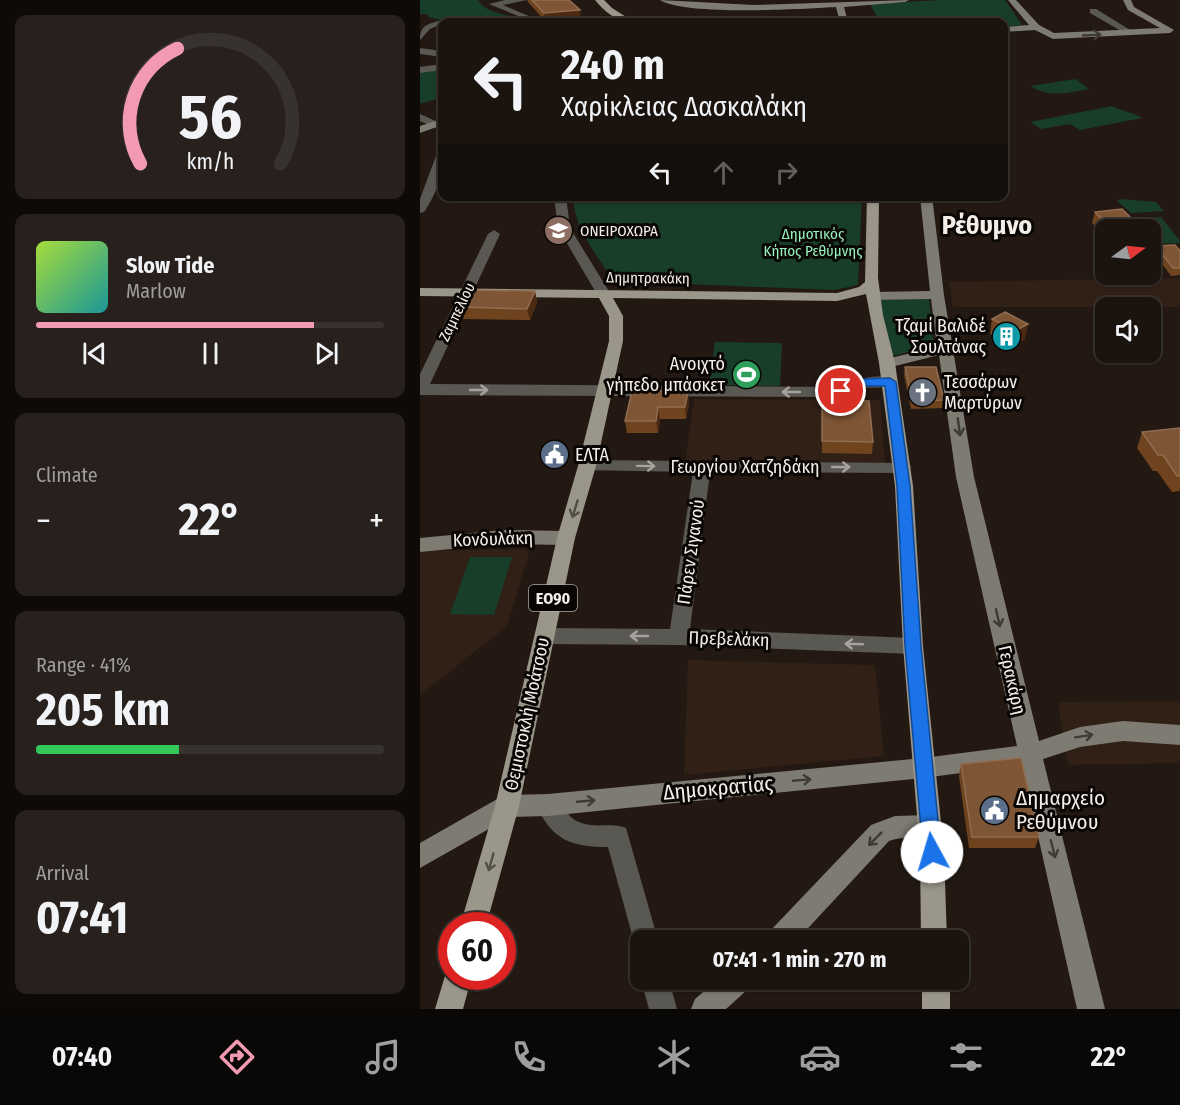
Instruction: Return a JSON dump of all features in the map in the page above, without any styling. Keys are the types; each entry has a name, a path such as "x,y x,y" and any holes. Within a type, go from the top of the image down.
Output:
{"main road":[{"path":"599,0 609,10 623,18"},
{"path":"873,201 873,290 876,315 889,372 902,467 913,646 929,826 934,930"},
{"name":"Δημητρακάκη","path":"420,292 837,297 873,290"},
{"name":"Θεμιστοκλή Μοάτσου","path":"477,912 507,806 566,537 587,466 616,341 616,316 603,293"},
{"path":"837,297 851,300 876,315"},
{"path":"449,1009 454,990"},
{"path":"936,990 936,1009"}],"street":[{"path":"484,0 529,18"},
{"path":"493,4 523,0"},
{"path":"664,0 725,8 905,0"},
{"path":"1012,0 1036,27 1053,36 1170,30"},
{"path":"1127,0 1131,8 1180,34"},
{"path":"837,4 838,18"},
{"path":"837,4 842,18"},
{"path":"1093,11 1131,33"},
{"path":"420,37 427,27 438,24"},
{"path":"1008,29 1036,27"},
{"path":"420,51 438,53"},
{"path":"420,70 438,68"},
{"path":"420,117 438,124"},
{"path":"420,130 438,124"},
{"path":"420,209 438,165"},
{"path":"561,201 564,228 603,293"},
{"path":"420,390 833,392 860,383 946,349 937,295 927,201"},
{"name":"Ζαμπελίου","path":"420,390 494,234"},
{"path":"873,290 937,295"},
{"name":"Γερακάρη","path":"946,349 965,477 1091,1009"},
{"name":"Γεωργίου Χατζηδάκη","path":"587,466 902,467"},
{"name":"Πάρεν Σιγανού","path":"680,637 702,467"},
{"name":"Κονδυλάκη","path":"420,545 503,537 566,537"},
{"name":"Πρεβελάκη","path":"544,636 680,637 913,646"},
{"name":"Δημοκρατίας","path":"420,856 507,806 548,805 923,768 1029,753 1080,737 1123,731 1180,735"},
{"path":"548,805 558,822 568,831 583,835 617,836 642,930"},
{"path":"788,930 880,833 895,827 929,826"},
{"path":"658,990 663,1009"},
{"path":"705,1009 725,990"}],"shaded area":[{"path":"1161,278 1180,278 1180,307 1161,307 1161,297 1095,297 1095,307 953,307 949,282 1095,279 1095,285 1161,285"},
{"path":"694,399 880,400 885,464 685,462"},
{"path":"530,549 507,626 420,695 420,551"},
{"path":"688,660 875,665 884,756 684,775"},
{"path":"1180,701 1180,763 1068,765 1058,702"}],"green space":[{"path":"420,0 478,0 494,12 519,18 438,19 427,14 420,14"},
{"path":"940,0 1005,0 1022,25 1008,27 1008,18 878,18 870,4"},
{"path":"438,70 438,98 420,104 420,72"},
{"path":"1076,79 1089,89 1052,93 1030,86"},
{"path":"1112,106 1142,118 1080,130 1070,124 1041,129 1030,122"},
{"path":"1120,199 1156,202 1164,211 1131,213 1117,201"},
{"name":"Δημοτικός Κήπος Ρεθύμνης","path":"574,201 862,201 858,285 834,290 614,281 587,240 576,216"},
{"path":"1161,217 1180,243 1161,244 1161,219 1133,219"},
{"path":"929,299 934,346 892,356 877,300"},
{"path":"715,342 782,343 780,386 709,385"},
{"path":"470,557 512,557 494,615 450,614"}],"building":[{"path":"532,0 569,0 580,10 544,13"},
{"path":"1122,209 1132,219 1101,219 1095,212"},
{"path":"1175,245 1180,251 1180,268 1173,268 1161,252 1161,246"},
{"path":"468,290 535,291 527,309 460,307"},
{"path":"1005,312 1028,324 1015,331 992,319"},
{"name":"Τεσσάρων Μαρτύρων","path":"905,367 936,367 944,400 912,401"},
{"path":"632,391 688,391 685,407 658,407 656,421 625,421"},
{"path":"822,400 869,401 873,442 822,441"},
{"path":"1180,428 1180,476 1177,476 1163,455 1158,455 1142,432"},
{"name":"Δημαρχείο Ρεθύμνου","path":"1021,758 1039,837 972,837 961,764"}],"place":[{"name":"ΟΝΕΙΡΟΧΩΡΑ","path":"559,231"},
{"name":"Τζαμί Βαλιδέ Σουλτάνας","path":"1007,336"},
{"name":"Ανοιχτό γήπεδο μπάσκετ","path":"746,374"},
{"name":"Τεσσάρων Μαρτύρων","path":"923,392"},
{"name":"ΕΛΤΑ","path":"554,455"},
{"name":"Δημαρχείο Ρεθύμνου","path":"995,810"}],"district":[{"name":"Ρέθυμνο","path":"987,225"}],"route":[{"path":"841,391 860,383 890,382 904,486 913,646 932,852"}]}
